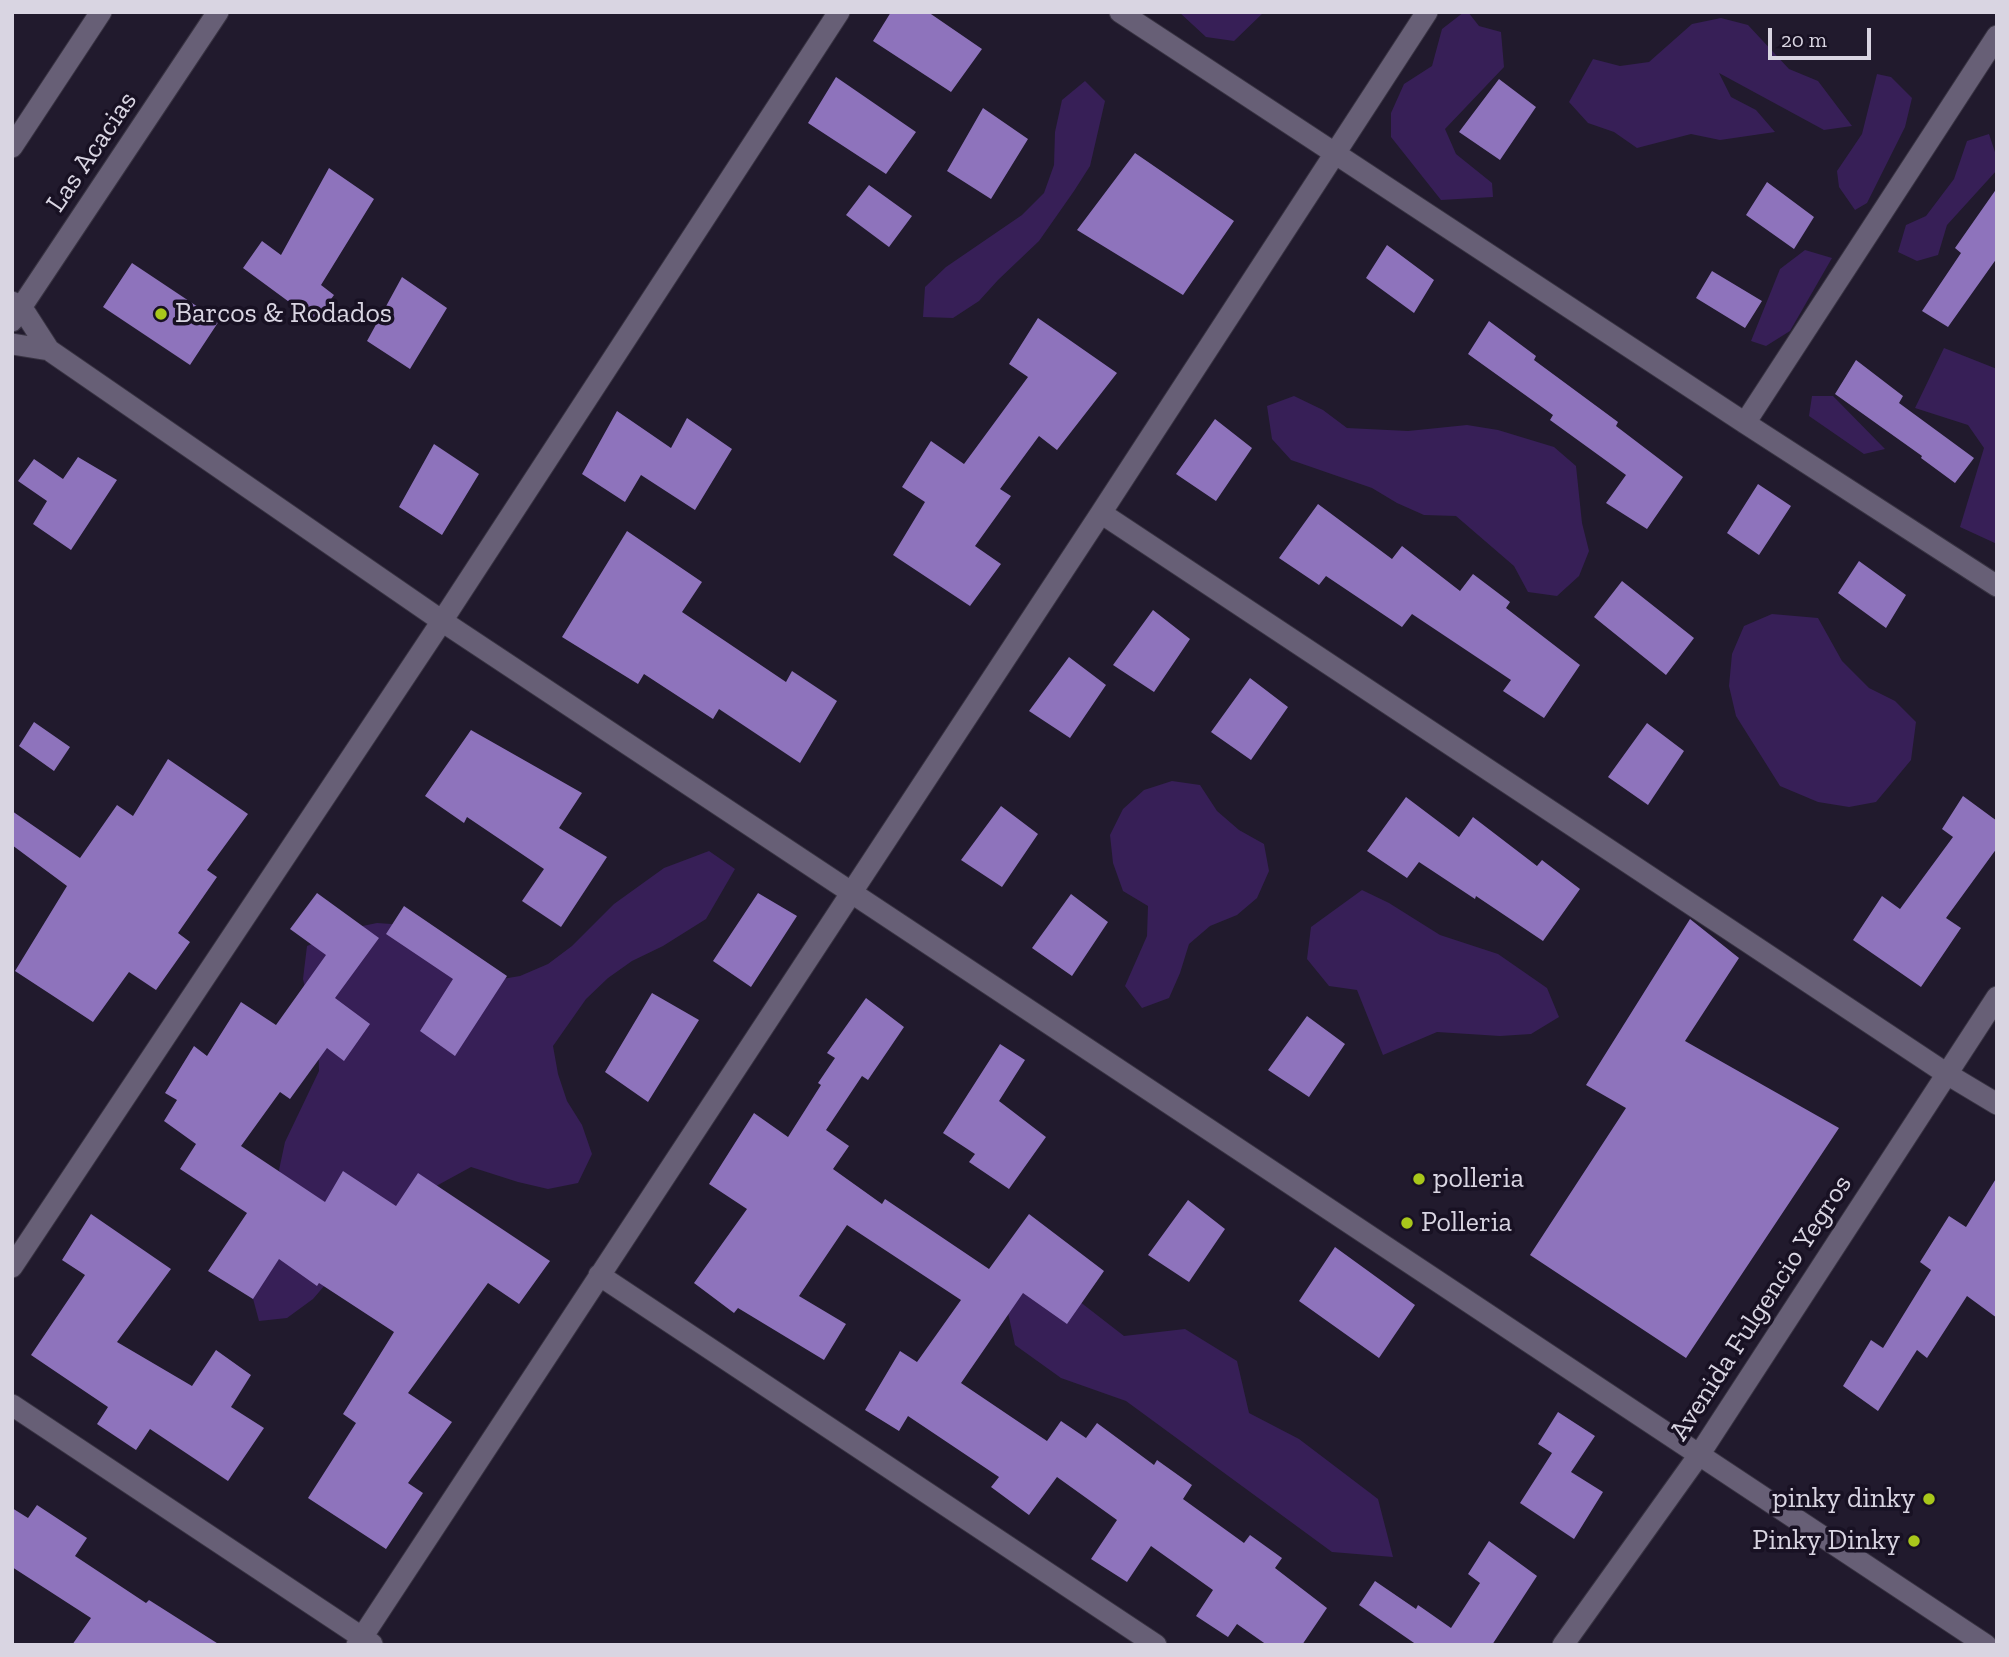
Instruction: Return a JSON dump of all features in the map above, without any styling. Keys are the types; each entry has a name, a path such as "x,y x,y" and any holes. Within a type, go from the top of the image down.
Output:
{"street":[{"path":"12,147 101,12"},
{"name":"Las Acacias","path":"16,310 218,12"},
{"path":"12,1267 442,621 839,12"},
{"path":"1120,12 1745,424 1997,586"},
{"path":"12,1405 364,1642 599,1275 1427,12"},
{"path":"1745,424 1997,36"},
{"path":"16,310 49,350 442,621 1986,1645"},
{"path":"12,344 49,350"},
{"path":"1101,513 1947,1074 1997,1104"},
{"name":"Avenida Fulgencio Yegros","path":"1563,1645 1699,1455 1997,997"},
{"path":"599,1275 1156,1645"}],"shaded area":[{"path":"1179,12 1264,12 1234,41 1206,37"},
{"path":"1464,12 1468,12 1479,26 1501,32 1504,67 1445,129 1456,154 1492,183 1493,197 1441,200 1391,137 1391,113 1404,84 1432,66 1442,29"},
{"path":"1721,18 1748,25 1789,69 1818,81 1852,126 1824,130 1719,73 1731,97 1756,110 1775,132 1720,140 1691,134 1637,148 1614,132 1588,123 1569,102 1593,59 1620,66 1649,62 1692,24"},
{"path":"1877,74 1891,77 1912,98 1905,127 1867,203 1855,210 1839,187 1837,171 1862,134"},
{"path":"1085,81 1105,101 1090,166 1074,191 1039,241 979,301 953,318 923,317 925,287 946,267 1022,215 1044,193 1054,165 1055,132 1062,100"},
{"path":"1989,134 1997,158 1997,170 1947,225 1938,255 1917,261 1898,252 1906,225 1926,216 1954,179 1967,141"},
{"path":"1805,250 1832,258 1790,331 1766,346 1751,341 1780,269"},
{"path":"1944,348 1997,369 1997,544 1960,527 1984,448 1968,425 1915,408"},
{"path":"1294,396 1323,410 1347,428 1408,431 1467,425 1498,430 1554,447 1576,466 1582,523 1589,551 1579,576 1557,596 1528,592 1514,566 1456,516 1424,515 1372,488 1291,460 1272,439 1267,406"},
{"path":"1812,396 1833,396 1885,449 1864,454 1809,416"},
{"path":"1772,614 1818,618 1842,661 1869,688 1895,701 1916,722 1911,760 1876,802 1849,807 1818,802 1780,786 1736,716 1729,686 1732,654 1744,626"},
{"path":"1172,781 1200,785 1217,811 1239,830 1264,844 1269,871 1257,898 1237,915 1210,926 1189,944 1169,998 1142,1008 1125,986 1147,936 1148,906 1123,891 1113,863 1110,835 1123,809 1144,790"},
{"path":"709,851 735,869 706,919 663,946 632,961 608,978 586,999 553,1046 567,1101 582,1125 592,1154 578,1183 548,1189 471,1167 414,1202 331,1278 313,1299 287,1318 259,1321 251,1291 257,1261 310,1241 279,1170 285,1142 319,1071 318,1040 303,979 307,946 348,929 377,923 420,926 490,981 520,976 548,964 572,946 614,904 664,868"},
{"path":"1362,890 1389,903 1440,935 1498,954 1547,988 1559,1017 1531,1034 1500,1036 1437,1032 1383,1055 1357,990 1329,986 1307,959 1311,927"},
{"path":"1002,1285 1066,1291 1124,1336 1185,1329 1237,1361 1249,1413 1299,1439 1378,1499 1393,1557 1332,1552 1126,1401 1061,1378 1015,1345"}],"building":[{"path":"891,12 928,12 982,49 951,92 873,41"},
{"path":"836,77 916,132 886,174 808,123"},
{"path":"1499,79 1536,107 1500,160 1459,132"},
{"path":"983,108 1028,139 991,199 947,171"},
{"path":"1135,153 1234,221 1183,295 1077,230"},
{"path":"329,168 374,199 321,285 334,295 315,321 243,268 262,241 281,255"},
{"path":"1767,182 1814,217 1794,249 1746,215"},
{"path":"869,185 912,216 889,247 846,215"},
{"path":"1997,188 1997,258 1948,327 1922,311 1961,253 1955,248"},
{"path":"1387,245 1434,280 1414,313 1366,278"},
{"name":"Barcos & Rodados","path":"132,263 219,321 190,365 103,307"},
{"path":"1712,271 1762,301 1745,328 1696,298"},
{"path":"402,277 447,308 410,369 367,341"},
{"path":"1038,318 1117,373 1057,450 1039,436 1000,489 1011,496 975,546 1001,564 970,606 893,555 925,502 902,487 931,441 964,464 1028,377 1009,364"},
{"path":"1489,321 1536,356 1534,360 1618,422 1616,426 1683,477 1647,529 1606,503 1626,475 1550,420 1553,415 1468,354"},
{"path":"1856,360 1903,396 1899,403 1974,458 1955,483 1835,394"},
{"path":"617,411 671,448 687,418 732,449 695,510 641,475 625,502 582,474"},
{"path":"1215,419 1252,448 1216,501 1176,474"},
{"path":"434,444 479,474 442,535 399,507"},
{"path":"78,457 117,480 71,550 33,524 47,501 18,481 34,459 63,479"},
{"path":"1758,484 1791,506 1759,555 1727,533"},
{"path":"1318,504 1392,559 1402,546 1460,591 1473,574 1510,602 1506,608 1580,665 1544,718 1503,691 1511,680 1412,614 1402,627 1326,576 1319,585 1279,558"},
{"path":"627,531 702,582 682,612 786,682 792,671 837,701 800,763 719,709 713,719 644,674 638,684 562,637"},
{"path":"1859,561 1906,595 1886,628 1838,593"},
{"path":"1622,581 1694,638 1666,675 1594,617"},
{"path":"1153,610 1190,639 1154,692 1113,665"},
{"path":"1069,657 1106,685 1070,738 1029,711"},
{"path":"1250,678 1288,707 1251,760 1211,732"},
{"path":"34,722 70,747 54,771 19,746"},
{"path":"1647,723 1684,751 1648,805 1608,777"},
{"path":"471,730 582,793 559,828 607,857 561,927 522,901 544,869 467,817 464,823 425,796"},
{"path":"168,759 248,814 207,870 217,877 178,933 190,942 156,990 129,972 93,1022 15,971 67,886 12,845 12,811 80,858 117,805 133,816"},
{"path":"1963,796 1997,821 1997,848 1946,918 1961,928 1921,987 1853,940 1882,896 1900,909 1953,837 1942,829"},
{"path":"1406,797 1459,837 1473,817 1537,866 1542,860 1580,889 1543,941 1419,862 1407,878 1367,851"},
{"path":"1001,806 1038,834 1002,887 961,860"},
{"path":"317,893 379,938 335,998 370,1024 344,1061 327,1048 290,1099 280,1092 241,1146 325,1202 343,1171 396,1206 418,1173 550,1261 519,1304 488,1283 408,1393 452,1422 408,1483 423,1493 386,1549 308,1498 356,1423 343,1414 394,1332 319,1283 317,1286 279,1259 253,1299 208,1271 247,1213 180,1169 196,1144 164,1121 177,1100 165,1093 194,1046 207,1056 241,1002 276,1025 326,955 290,929"},
{"path":"758,893 797,916 751,987 713,961"},
{"path":"1071,894 1108,922 1072,976 1032,948"},
{"path":"404,906 507,976 455,1056 420,1031 453,979 386,934"},
{"path":"1690,919 1739,958 1685,1041 1839,1128 1686,1358 1530,1255 1626,1108 1586,1085"},
{"path":"652,993 699,1020 648,1102 605,1072"},
{"path":"866,998 904,1027 868,1080 862,1076 826,1130 849,1146 833,1169 882,1204 885,1199 989,1269 1029,1214 1104,1271 1067,1324 1023,1293 961,1383 1047,1441 1061,1421 1086,1438 1097,1423 1154,1465 1157,1460 1192,1485 1183,1499 1244,1543 1250,1535 1282,1558 1275,1568 1327,1608 1302,1645 1267,1645 1237,1624 1228,1637 1196,1616 1213,1590 1151,1546 1127,1582 1091,1559 1117,1520 1057,1477 1029,1515 991,1487 999,1477 908,1416 899,1431 865,1410 900,1351 917,1362 961,1300 847,1225 799,1296 846,1324 824,1360 738,1308 734,1313 694,1283 747,1209 709,1184 754,1113 788,1137 835,1058 827,1053"},
{"path":"1307,1016 1345,1044 1309,1097 1268,1070"},
{"path":"1000,1044 1025,1060 999,1101 1046,1137 1009,1189 969,1162 975,1154 943,1133"},
{"path":"1997,1177 1997,1318 1967,1296 1927,1358 1917,1350 1878,1411 1843,1386 1871,1340 1883,1348 1931,1270 1920,1262 1949,1216 1966,1227"},
{"path":"1188,1200 1225,1229 1189,1282 1148,1255"},
{"path":"91,1214 171,1269 117,1342 192,1386 216,1350 251,1375 231,1407 264,1428 228,1481 150,1429 136,1450 97,1424 108,1407 31,1355 85,1275 62,1260"},
{"path":"1335,1247 1415,1305 1379,1358 1299,1301"},
{"path":"1558,1412 1595,1436 1571,1472 1603,1492 1574,1539 1520,1503 1552,1453 1538,1444"},
{"path":"37,1505 87,1538 75,1556 146,1603 149,1600 220,1645 72,1645 91,1618 12,1567 12,1508 28,1518"},
{"path":"1489,1541 1537,1576 1492,1645 1417,1645 1359,1605 1375,1581 1416,1609 1418,1605 1451,1628 1480,1583 1468,1574"}],"place":[{"name":"Barcos & Rodados","path":"161,314"},
{"name":"polleria","path":"1419,1179"},
{"name":"Polleria","path":"1407,1223"},
{"name":"pinky dinky","path":"1929,1499"},
{"name":"Pinky Dinky","path":"1914,1541"}]}
